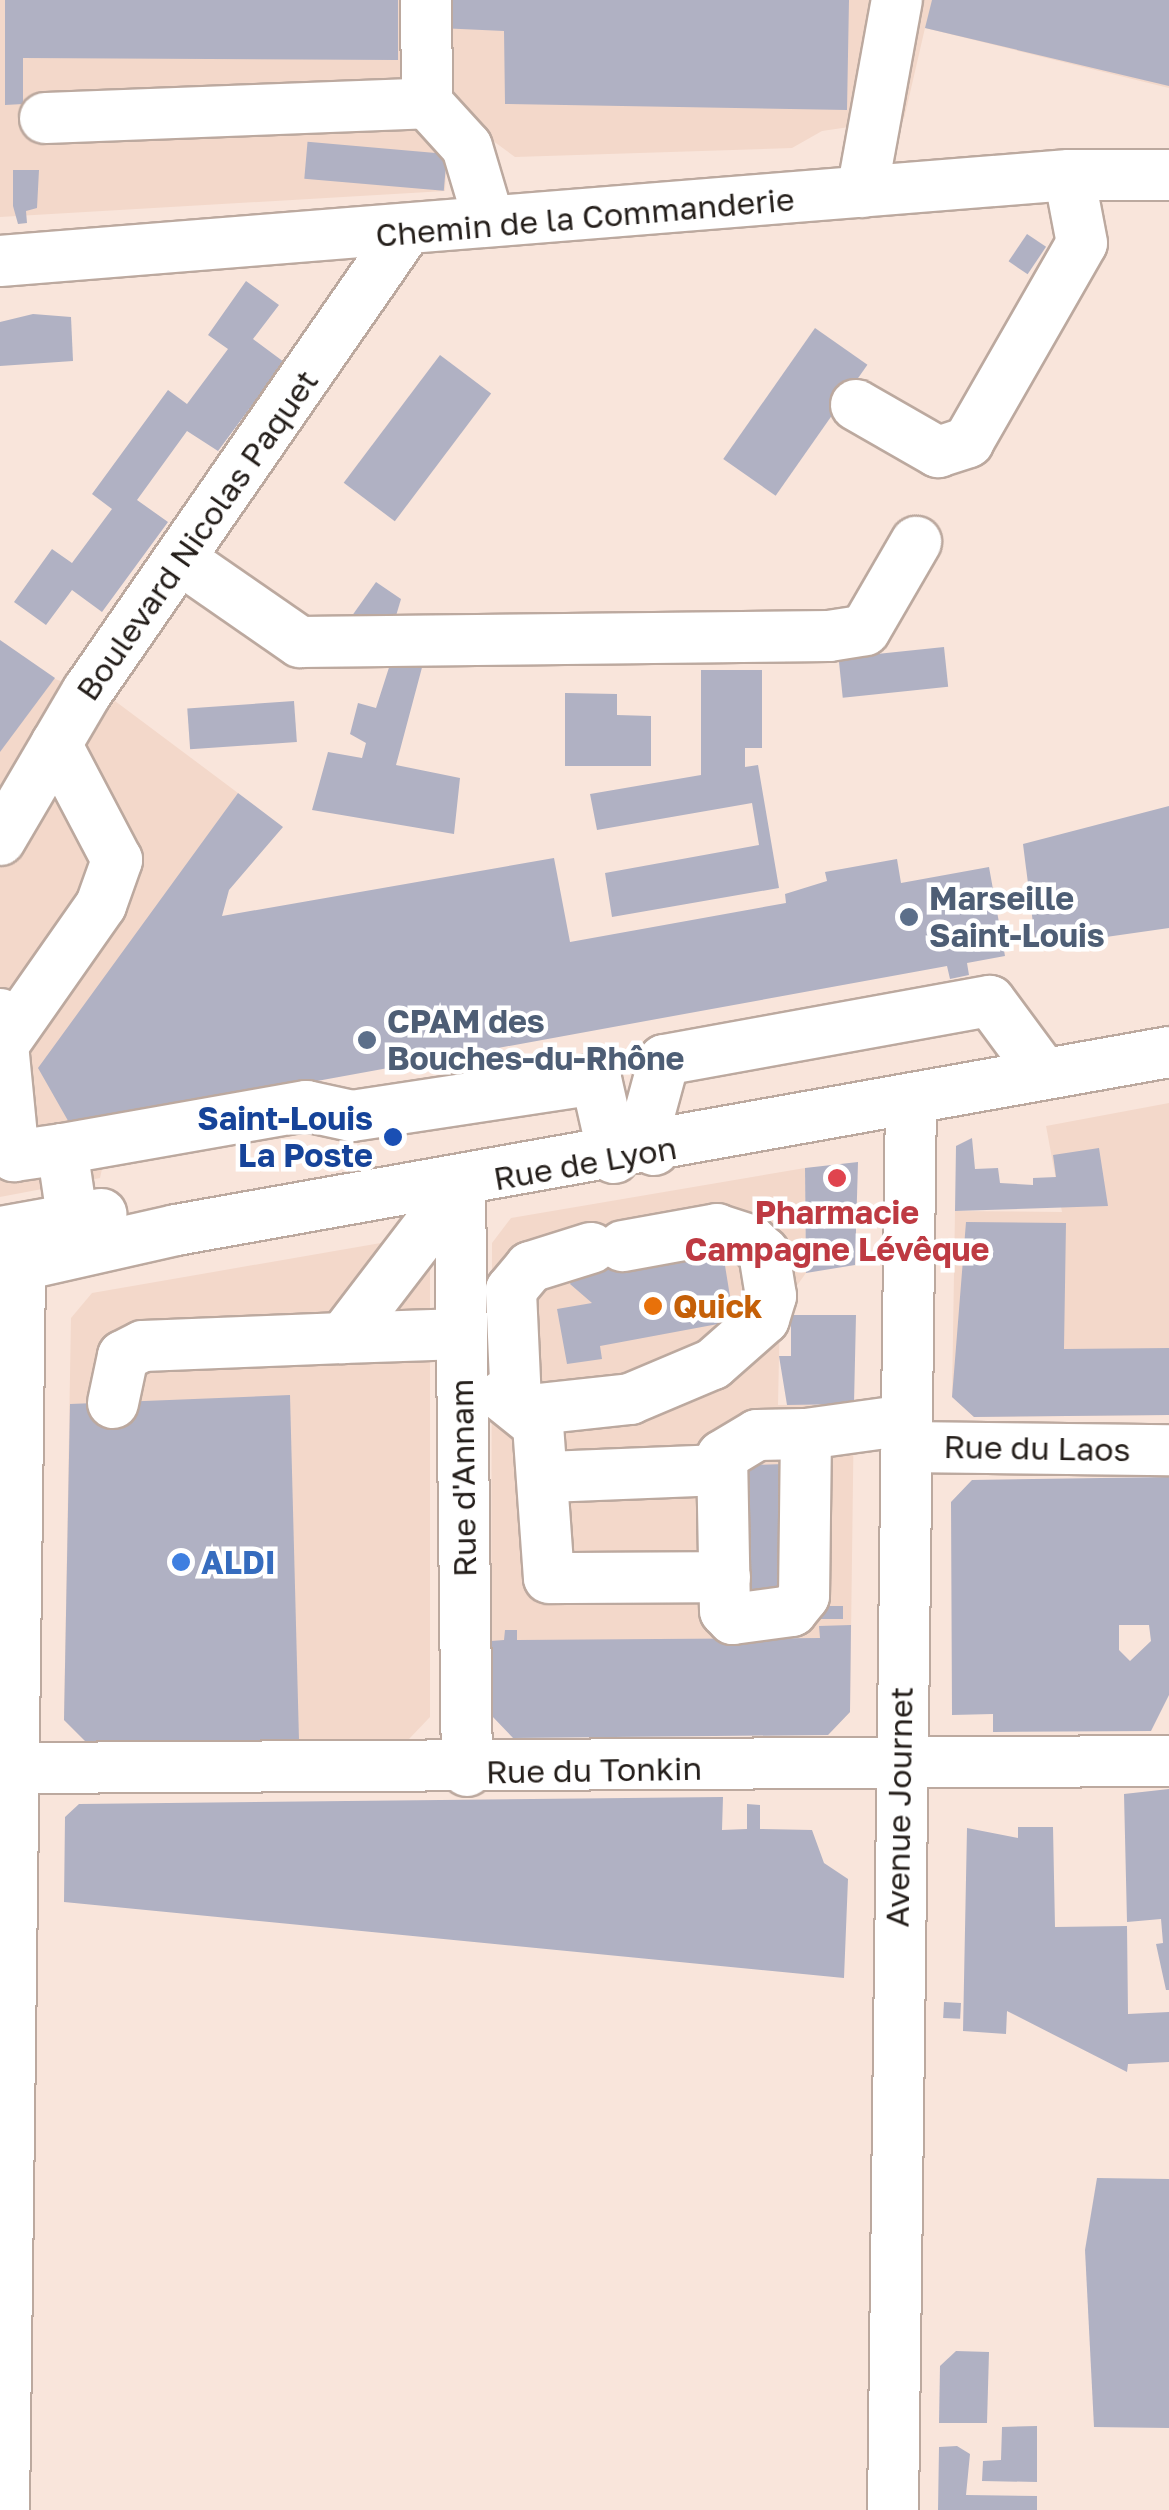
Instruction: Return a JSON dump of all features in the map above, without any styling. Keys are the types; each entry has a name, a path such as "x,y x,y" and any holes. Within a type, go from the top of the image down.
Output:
{"street":[{"path":"426,0 426,103 466,147 489,221"},
{"path":"862,192 897,0"},
{"path":"46,118 426,103"},
{"name":"Chemin de la Commanderie","path":"0,262 403,235 489,221 1069,176 1169,175"},
{"path":"856,404 938,452 968,442 1082,243 1069,176"},
{"name":"Boulevard Nicolas Paquet","path":"0,840 56,744 403,235"},
{"path":"180,559 300,642 829,636 864,630 916,542"},
{"path":"56,744 117,860 102,905 1,1030 25,1154 75,1235 631,1139 907,1070 1036,1075"},
{"path":"631,1139 664,1060 990,1001 1036,1075"},
{"name":"Rue de Lyon","path":"6,1256 75,1235 460,1185 631,1139 910,1104 1036,1075 1169,1052"},
{"path":"25,1154 306,1106 352,1116 596,1079 631,1139"},
{"name":"Avenue Journet","path":"893,2510 898,1766 910,1104"},
{"path":"343,1338 460,1185"},
{"name":"Rue d'Annam","path":"460,1185 467,1771"},
{"path":"462,1393 523,1406 630,1399 713,1364 764,1319 771,1296 764,1253 750,1240 717,1229 607,1247 530,1268 511,1290 523,1406 548,1477 546,1569 558,1584 725,1577"},
{"path":"4,2510 18,1768 6,1256"},
{"path":"113,1403 123,1356 143,1346 462,1334"},
{"path":"548,1477 721,1470 725,1577 733,1619 792,1610 804,1596 806,1434"},
{"name":"Rue du Laos","path":"721,1470 740,1440 806,1434 906,1434 1169,1450"},
{"name":"Rue du Tonkin","path":"18,1768 467,1771 1169,1760"}],"shaded area":[{"path":"0,0 1169,0 1169,88 925,28 904,119 822,131 792,148 515,157 489,138 447,154 445,191 0,217"},
{"path":"0,640 55,679 115,701 238,793 63,1038 114,1115 100,1178 0,1197"},
{"path":"1169,1103 1169,1415 974,1417 952,1397 955,1211 1062,1212 1046,1126"},
{"path":"805,1168 806,1273 780,1309 778,1405 854,1404 850,1712 828,1735 491,1715 492,1243 511,1218"},
{"path":"398,1240 430,1264 430,1717 409,1739 86,1742 64,1720 71,1318 92,1293"}],"building":[{"path":"5,0 398,0 398,60 23,58 23,104 5,105"},
{"path":"439,0 849,0 847,110 505,104 504,31 439,28"},
{"path":"932,0 1169,0 1169,86 925,28"},
{"path":"308,142 447,154 444,191 304,179"},
{"path":"13,170 39,170 37,208 26,211 27,223 18,224 13,206"},
{"path":"1027,234 1046,247 1028,274 1009,261"},
{"path":"246,281 279,305 253,339 284,362 218,451 187,431 137,500 168,522 102,612 72,590 46,625 14,602 52,549 72,563 112,509 92,494 168,390 187,404 228,349 208,335"},
{"path":"33,314 71,317 73,361 0,366 0,322"},
{"path":"815,328 867,365 776,496 723,459"},
{"path":"440,355 491,394 395,521 344,483"},
{"path":"376,582 401,599 393,626 349,620"},
{"path":"0,640 55,678 0,752"},
{"path":"944,647 948,687 843,698 839,658"},
{"path":"393,655 424,660 396,765 460,778 454,834 312,810 328,752 362,758 366,743 350,734 358,703 376,708"},
{"path":"701,670 762,670 762,748 745,748 745,767 758,765 779,888 612,917 605,873 759,845 752,803 597,830 590,794 701,775"},
{"path":"565,693 617,694 617,715 651,716 651,766 565,766"},
{"path":"294,701 297,742 190,749 187,708"},
{"path":"238,793 283,827 229,890 222,916 554,858 570,942 786,903 785,894 827,881 825,872 897,859 901,883 989,867 1005,956 967,963 969,975 950,979 947,966 71,1126 38,1068"},
{"path":"1169,806 1169,928 1036,947 1023,844"},
{"path":"972,1138 975,1169 998,1168 1000,1183 1033,1185 1033,1178 1056,1177 1053,1155 1099,1148 1108,1206 955,1211 956,1146"},
{"path":"858,1162 855,1265 806,1273 805,1168"},
{"path":"966,1222 1066,1223 1064,1349 1169,1348 1169,1415 974,1417 952,1397"},
{"name":"Quick","path":"601,1230 721,1241 734,1321 600,1346 602,1359 567,1364 557,1309 592,1303 570,1284"},
{"path":"791,1315 856,1315 854,1404 787,1405 779,1356 791,1356"},
{"name":"ALDI","path":"290,1395 299,1740 86,1742 64,1720 70,1404"},
{"path":"785,1464 786,1593 750,1593 750,1535 741,1535 749,1465"},
{"path":"1169,1477 1169,1695 1151,1731 993,1732 993,1714 952,1715 951,1502 972,1480","holes":["1119,1625 1149,1625 1151,1641 1130,1661 1119,1650"]},
{"path":"819,1606 843,1606 843,1619 819,1619"},
{"path":"851,1625 850,1712 828,1735 513,1738 491,1715 491,1641 504,1640 505,1630 517,1630 517,1640 820,1638 819,1626"},
{"path":"1169,1789 1166,1990 1156,1944 1163,1943 1161,1919 1127,1922 1124,1794"},
{"path":"723,1797 722,1830 747,1829 747,1804 760,1805 760,1829 812,1830 824,1863 848,1879 844,1978 64,1902 65,1817 79,1804"},
{"path":"1018,1827 1053,1827 1055,1927 1127,1926 1128,2014 1169,2012 1169,2062 1128,2064 1127,2072 1007,2011 1006,2034 963,2031 967,1828 1018,1838"},
{"path":"944,2002 961,2003 960,2019 943,2018"},
{"path":"1097,2178 1169,2179 1169,2428 1094,2427 1085,2250"},
{"path":"956,2351 989,2352 987,2423 939,2423 940,2366"},
{"path":"1037,2426 1037,2482 982,2481 983,2461 1001,2460 1002,2427"},
{"path":"957,2446 970,2454 966,2495 1037,2496 1037,2510 938,2510 939,2447"}],"place":[{"name":"Marseille Saint-Louis","path":"909,917"},
{"name":"CPAM des Bouches-du-Rhône","path":"367,1040"},
{"name":"Saint-Louis La Poste","path":"393,1137"},
{"name":"Pharmacie Campagne Lévêque","path":"837,1178"},
{"name":"Quick","path":"653,1306"},
{"name":"ALDI","path":"181,1562"}]}
